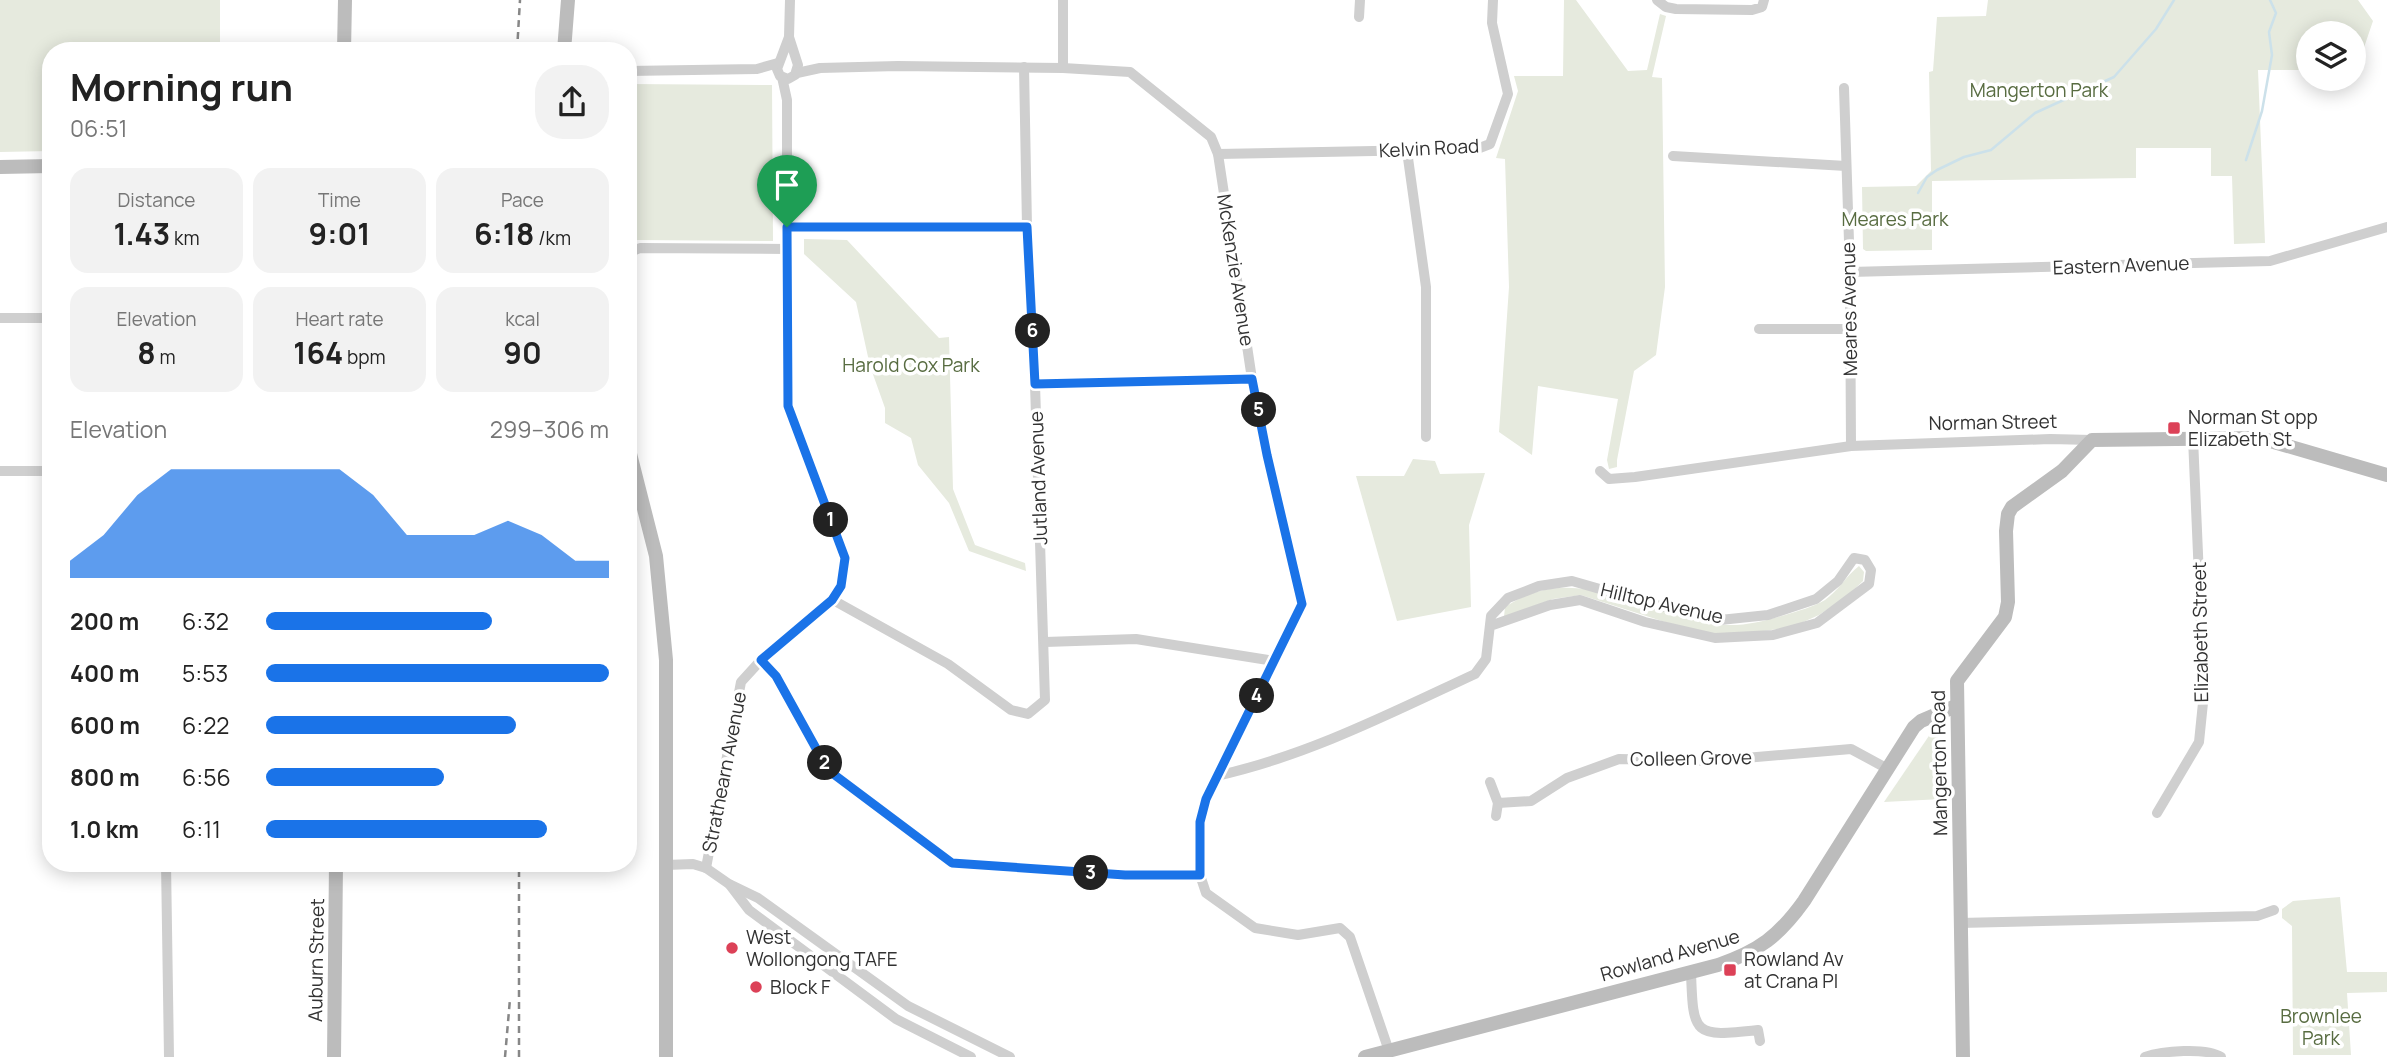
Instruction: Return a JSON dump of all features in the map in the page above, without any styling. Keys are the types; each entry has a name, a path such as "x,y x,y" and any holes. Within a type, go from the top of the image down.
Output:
{"street":[{"path":"344,42 345,0"},
{"path":"565,42 568,0"},
{"path":"788,68 790,0"},
{"path":"1063,0 1063,68"},
{"path":"1359,17 1360,0"},
{"name":"Kelvin Road","path":"1218,154 1477,149 1490,144 1508,94 1492,23 1493,0"},
{"path":"1657,0 1666,7 1676,9 1752,10 1762,7 1764,0"},
{"name":"McKenzie Avenue","path":"637,71 1024,67 1130,72 1211,137 1218,154 1252,379 1302,604 1206,799 1200,822 1200,875"},
{"name":"Jutland Avenue","path":"832,600 948,664 1011,710 1028,714 1045,701 1045,642 1027,227 1024,67"},
{"name":"Strathearn Avenue","path":"706,868 741,682 761,660 832,600 841,586 845,558 788,406 788,68"},
{"name":"Meares Avenue","path":"1844,88 1850,272 1851,446"},
{"path":"1407,151 1426,287 1426,437"},
{"path":"1673,156 1846,166"},
{"path":"0,167 42,166"},
{"path":"787,227 1027,227"},
{"name":"Eastern Avenue","path":"1850,272 2270,261 2387,227"},
{"path":"637,249 787,249"},
{"path":"0,318 42,318"},
{"path":"1759,329 1849,329"},
{"path":"1035,384 1252,379"},
{"name":"Norman Street","path":"1600,471 1609,479 1635,477 1851,446 2050,439 2245,437 2273,440 2387,475"},
{"name":"Elizabeth Street","path":"2157,813 2199,742 2203,706 2193,438"},
{"name":"Mangerton Road","path":"1963,1057 1957,681 2001,624 2007,610 2008,514 2018,501 2062,471 2092,440"},
{"path":"0,471 42,471"},
{"path":"637,482 659,570 666,660 666,1057"},
{"name":"Hilltop Avenue","path":"1216,776 1236,772 1343,735 1475,674 1486,659 1491,616 1508,598 1539,586 1572,581 1720,620 1768,615 1816,599 1838,581 1854,558 1866,561 1871,570 1869,584 1817,623 1773,635 1715,638 1645,622 1580,600 1550,605 1490,626"},
{"path":"1045,642 1136,639 1274,661"},
{"path":"761,660 776,676 828,770 952,863 1125,875 1200,875 1206,893 1255,929 1298,935 1340,928 1350,936 1389,1051"},
{"name":"Rowland Avenue","path":"1368,1057 1691,972 1744,956 1764,945 1804,901 1914,727 1921,721 1956,706"},
{"name":"Colleen Grove","path":"1498,803 1531,801 1567,778 1619,759 1710,761 1851,748 1888,769"},
{"path":"1490,782 1498,803 1496,816"},
{"path":"666,865 693,864 706,868 729,884 758,898 908,1006 1010,1057"},
{"path":"166,872 169,1057"},
{"name":"Auburn Street","path":"334,1057 336,872"},
{"path":"729,884 749,910 896,1019 971,1057"},
{"path":"1960,923 2257,916 2274,910"},
{"path":"1691,972 1692,1012 1698,1024 1712,1034 1758,1030 1760,1041"},
{"path":"2145,1057 2154,1054 2207,1051 2221,1057"}],"green space":[{"path":"0,0 220,0 220,42 42,42 42,151 0,152"},
{"path":"1564,0 1576,0 1628,71 1647,70 1660,14 1666,16 1652,77 1662,78 1665,287 1656,355 1634,371 1617,467 1609,469 1607,460 1618,399 1538,386 1532,455 1499,432 1509,287 1505,159 1496,158 1518,91 1514,76 1563,76"},
{"name":"Mangerton Park","path":"1988,0 2358,0 2373,21 2366,42 2366,21 2296,21 2296,70 2258,70 2265,243 2234,244 2232,176 2211,176 2211,148 2136,148 2136,178 1932,181 1932,250 1866,251 1863,249 1862,187 1916,186 1931,171 1929,72 1933,71 1937,17 1986,16"},
{"path":"637,84 772,85 773,241 637,240"},
{"name":"Harold Cox Park","path":"804,239 847,240 939,338 949,337 953,489 975,545 1025,563 1026,571 969,551 949,503 918,465 911,438 885,423 885,408 870,366 856,302 804,254"},
{"path":"1413,459 1435,461 1440,474 1485,473 1469,525 1471,607 1397,621 1356,476 1404,476"},
{"path":"1859,566 1864,572 1863,581 1847,596 1819,615 1792,627 1749,633 1712,634 1581,595 1553,599 1504,617 1505,607 1533,593 1560,588 1587,589 1615,595 1698,621 1727,625 1749,624 1805,609 1825,600"},
{"path":"1935,727 1941,728 1942,799 1884,802"},
{"name":"Brownlee Park","path":"2340,897 2347,972 2387,972 2387,992 2347,993 2351,1055 2293,1055 2292,926 2282,918 2282,909 2293,901"}],"waterway":[{"path":"1918,193 1927,177 1937,170 1964,157 1991,150 2035,113 2114,77 2156,29 2174,0"},
{"path":"2246,160 2262,111 2272,55 2269,32 2276,13 2270,0"}],"railway":[{"path":"518,42 520,0"},
{"path":"519,872 519,1057"},
{"path":"505,1057 510,999"}],"place":[{"name":"Norman St opp Elizabeth St","path":"2174,428"},
{"name":"West Wollongong TAFE","path":"732,948"},
{"name":"Rowland Av at Crana Pl","path":"1730,970"},
{"name":"Block F","path":"756,987"}],"route":[{"path":"787,227 1027,227 1035,384 1252,379 1302,604 1206,799 1200,822 1200,875 1125,875 952,863 828,770 776,676 761,660 832,600 841,586 845,558 788,406 787,227"}],"park label":[{"name":"Meares Park","path":"1895,219"}]}
